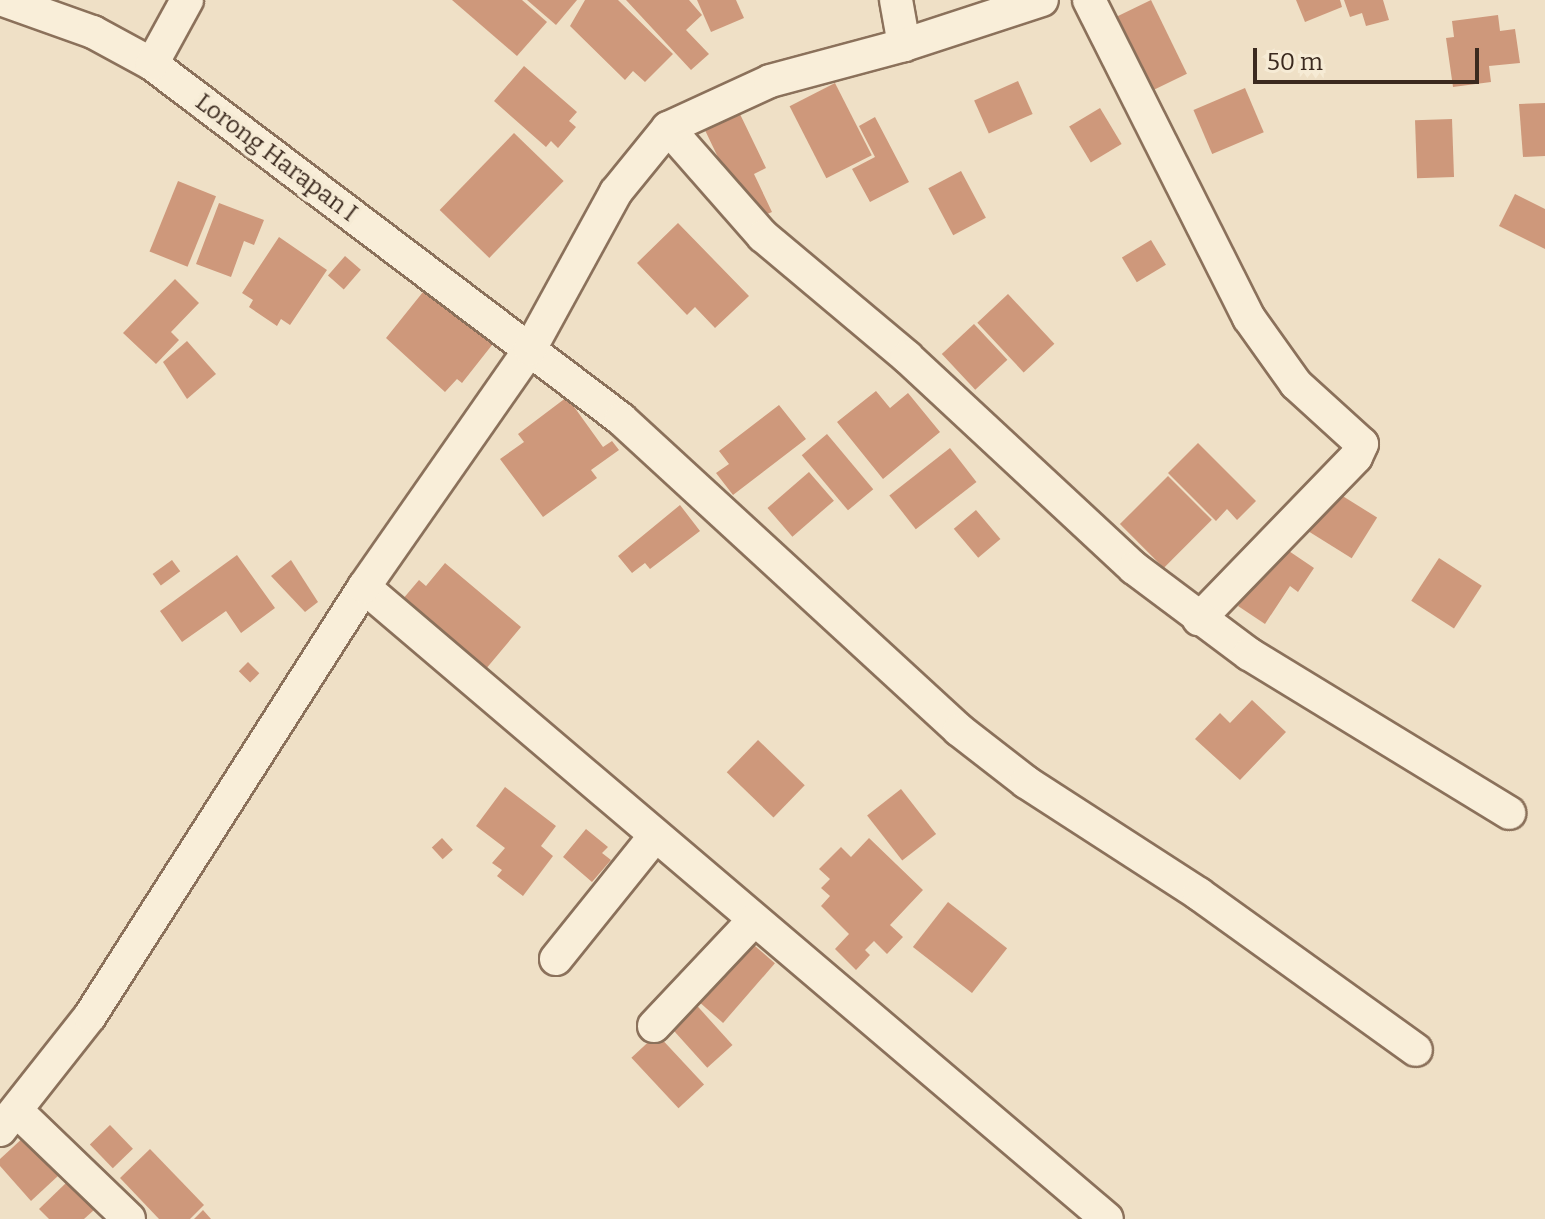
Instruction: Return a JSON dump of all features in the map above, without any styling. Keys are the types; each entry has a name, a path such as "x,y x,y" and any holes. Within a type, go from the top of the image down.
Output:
{"street":[{"name":"Lorong Harapan I","path":"3,0 93,32 152,64 530,349 705,491 959,730 1026,782 1199,894 1416,1050"},
{"path":"152,64 187,0"},
{"path":"896,0 904,45"},
{"path":"129,1219 9,1121 90,1016 364,587 530,349 616,192 668,128 770,81 904,45 1042,0"},
{"path":"1089,0 1249,318 1296,384 1362,444 1356,457 1199,619"},
{"path":"668,128 763,236 907,357 1134,568 1199,619 1509,813"},
{"path":"364,587 1107,1219"},
{"path":"556,959 655,836"},
{"path":"654,1026 754,920"}],"building":[{"path":"452,0 522,0 547,22 517,56"},
{"path":"527,0 577,0 556,25"},
{"path":"585,0 618,0 673,54 645,82 633,71 625,80 570,26"},
{"path":"626,0 689,0 702,15 686,30 709,54 691,70"},
{"path":"697,0 736,0 744,18 711,32"},
{"path":"1151,0 1187,74 1152,91 1116,17"},
{"path":"1296,0 1340,0 1342,7 1305,22"},
{"path":"1344,0 1383,0 1389,20 1366,26 1362,13 1350,17"},
{"path":"1498,15 1500,31 1515,29 1520,63 1489,66 1491,82 1453,87 1446,38 1454,37 1452,21"},
{"path":"524,66 577,112 569,121 576,127 558,148 551,141 546,147 494,101"},
{"path":"1018,81 1033,114 989,133 974,101"},
{"path":"835,83 872,155 826,178 790,106"},
{"path":"1245,88 1264,132 1212,154 1193,110"},
{"path":"1545,103 1545,156 1523,157 1519,104"},
{"path":"1100,108 1122,144 1091,163 1069,127"},
{"path":"738,110 766,168 754,174 772,212 749,222 703,126"},
{"path":"875,117 909,182 870,202 852,169 875,157 859,126"},
{"path":"1452,119 1454,177 1417,178 1415,120"},
{"path":"514,133 564,181 489,258 440,210"},
{"path":"961,171 986,218 953,235 928,188"},
{"path":"178,181 216,196 188,267 150,251"},
{"path":"1515,194 1545,209 1545,249 1499,226"},
{"path":"219,203 264,220 254,245 244,241 231,277 196,264"},
{"path":"678,223 749,296 715,328 695,307 687,315 637,263"},
{"path":"279,237 327,270 290,325 281,319 277,326 249,307 253,300 242,293"},
{"path":"1151,240 1166,265 1137,282 1122,258"},
{"path":"345,256 361,270 344,289 328,276"},
{"path":"175,279 199,303 171,332 179,340 156,364 123,333"},
{"path":"427,287 492,345 462,383 457,379 445,392 386,338"},
{"path":"1008,294 1054,344 1024,372 977,323"},
{"path":"974,324 1007,360 975,390 942,354"},
{"path":"187,341 216,374 187,399 163,362"},
{"path":"876,391 890,408 908,393 940,432 883,479 837,422"},
{"path":"567,397 603,447 612,441 619,450 591,470 597,478 543,517 500,459 524,442 518,434"},
{"path":"779,405 806,439 733,495 716,473 729,464 719,451"},
{"path":"827,434 873,489 848,510 802,455"},
{"path":"1198,443 1256,501 1237,520 1227,509 1216,521 1168,473"},
{"path":"950,448 976,482 916,529 889,495"},
{"path":"809,472 834,501 792,537 767,508"},
{"path":"1168,476 1212,520 1164,568 1120,524"},
{"path":"1333,490 1377,518 1352,558 1308,531"},
{"path":"680,505 700,531 650,569 645,563 632,573 618,556"},
{"path":"976,510 1000,539 978,558 954,529"},
{"path":"1280,545 1314,568 1298,592 1290,586 1265,624 1238,606"},
{"path":"237,555 275,608 241,633 226,611 182,642 160,611"},
{"path":"1439,558 1482,586 1454,629 1411,601"},
{"path":"172,560 180,571 161,585 153,574"},
{"path":"291,560 318,602 305,612 271,576"},
{"path":"445,563 521,627 485,670 402,600 419,580 426,586"},
{"path":"248,662 259,673 250,683 239,671"},
{"path":"1252,700 1286,732 1240,780 1195,739 1220,713 1230,723"},
{"path":"758,740 805,785 773,818 727,772"},
{"path":"505,787 556,826 541,846 553,856 523,896 497,876 502,870 492,863 505,848 476,826"},
{"path":"901,789 936,834 902,860 867,815"},
{"path":"586,829 608,847 602,853 611,860 592,882 563,857"},
{"path":"442,838 453,850 443,859 432,848"},
{"path":"869,838 923,890 890,925 903,937 887,954 874,941 865,950 870,955 856,970 835,949 849,934 821,906 830,896 821,888 830,879 819,869 841,847 851,857"},
{"path":"948,902 1007,948 972,993 913,947"},
{"path":"747,939 775,963 723,1023 695,999"},
{"path":"691,999 732,1045 707,1068 666,1022"},
{"path":"657,1034 704,1084 678,1108 631,1058"},
{"path":"110,1125 133,1149 113,1168 90,1144"},
{"path":"25,1136 59,1175 31,1201 0,1166 0,1159"},
{"path":"150,1149 204,1205 190,1219 159,1219 120,1178"},
{"path":"67,1182 94,1210 84,1219 49,1219 39,1209"},
{"path":"203,1210 211,1219 194,1219"}]}
